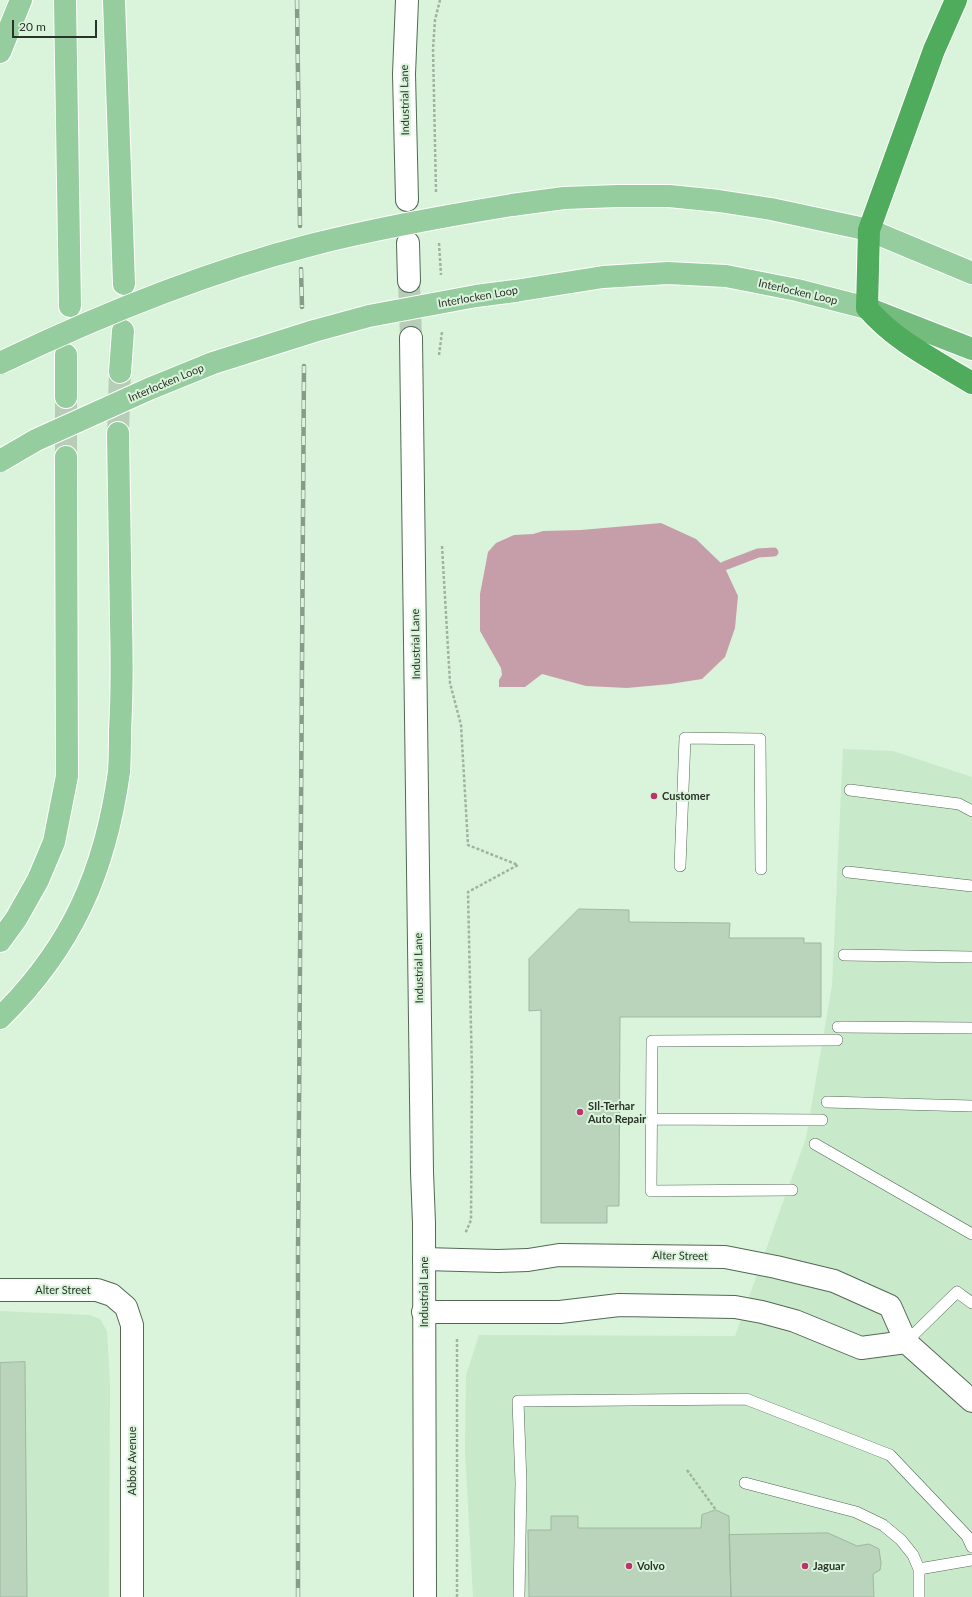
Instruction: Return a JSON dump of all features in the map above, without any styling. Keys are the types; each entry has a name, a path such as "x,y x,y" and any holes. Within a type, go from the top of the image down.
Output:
{"highway":[{"path":"956,0 934,50 869,230 867,308 881,324 918,350 972,383"},
{"name":"Interlocken Loop","path":"867,308 972,349"}],"main road":[{"path":"0,52 21,0"},
{"path":"65,0 70,306"},
{"path":"114,0 124,284"},
{"path":"0,363 118,310 211,276 262,260 361,233 512,205 564,198 669,196 771,208 869,230 972,273"},
{"name":"Interlocken Loop","path":"0,460 36,440 149,389 213,363 369,316 476,296 603,277 668,273 726,276 797,290 867,308"},
{"path":"120,372 122,331"},
{"path":"66,355 66,398"},
{"path":"0,1018 20,999 50,962 72,925 90,887 105,842 113,807 119,770 122,685 118,433"},
{"path":"0,941 16,919 38,880 54,842 67,776 66,457"}],"street":[{"name":"Industrial Lane","path":"407,0 404,74 407,200"},
{"path":"408,243 409,282"},
{"name":"Industrial Lane","path":"411,338 424,1259 425,1597"},
{"name":"Alter Street","path":"424,1259 528,1260 559,1255 725,1257 776,1267 834,1281 890,1306 906,1342 972,1401"},
{"name":"Alter Street","path":"0,1290 97,1290 112,1295 126,1307 132,1325"},
{"path":"423,1312 560,1312 619,1305 735,1307 762,1312 795,1321 861,1348 906,1342"},
{"name":"Abbot Avenue","path":"132,1325 132,1597"}],"lane":[{"path":"680,866 684,738 760,739 761,869"},
{"path":"850,790 959,804 972,811"},
{"path":"848,872 972,886"},
{"path":"844,955 972,956"},
{"path":"838,1027 972,1028"},
{"path":"792,1190 651,1192 652,1041 837,1040"},
{"path":"827,1102 972,1106"},
{"path":"652,1119 822,1120"},
{"path":"815,1144 972,1234"},
{"path":"906,1342 957,1292 972,1304"},
{"path":"519,1597 521,1483 518,1401 746,1399 890,1455 968,1536 972,1547"},
{"path":"745,1483 856,1512 883,1525 901,1540 913,1555 919,1570 919,1597"},
{"path":"919,1570 972,1560"}],"path":[{"path":"436,194 433,49 435,20 440,0"},
{"path":"438,236 441,275"},
{"path":"438,361 442,332"},
{"path":"441,542 450,683 461,725 468,845 518,865 468,892 472,1073 471,1220 463,1238 457,1260"},
{"path":"456,1312 458,1350 457,1597"},
{"path":"687,1470 716,1510"}],"shaded area":[{"path":"661,523 696,539 724,566 738,596 735,628 725,657 702,679 670,684 627,688 586,686 542,674 525,687 499,687 499,680 502,675 501,668 480,631 480,594 488,552 496,543 514,535 533,534 543,531 581,530"},
{"path":"843,749 893,751 972,777 972,1597 473,1597 465,1451 466,1375 479,1335 735,1336 806,1138 832,985"},
{"path":"0,1311 90,1315 100,1319 107,1331 110,1385 109,1597 0,1597"}],"building":[{"name":"SIl-Terhar Auto Repair","path":"579,909 629,910 629,922 730,923 729,938 804,938 804,943 821,943 821,1017 620,1017 619,1206 607,1206 607,1223 541,1223 541,1010 529,1011 529,959"},
{"path":"25,1362 27,1597 0,1597 0,1363"},
{"name":"Volvo","path":"716,1510 729,1516 731,1597 529,1597 528,1530 551,1530 551,1516 578,1516 578,1528 701,1528 702,1515"},
{"name":"Jaguar","path":"828,1533 857,1546 869,1544 879,1549 881,1563 880,1570 873,1574 874,1597 731,1597 729,1535"}],"waterway":[{"path":"724,566 758,553 774,552"}],"tunnel":[{"path":"409,281 411,338"},
{"path":"118,433 120,372"},
{"path":"66,397 66,457"}],"railway":[{"path":"297,0 300,226"},
{"path":"301,269 302,307"},
{"path":"298,1597 298,1256 304,366"}],"place":[{"name":"Customer","path":"654,796"},
{"name":"SIl-Terhar Auto Repair","path":"580,1112"},
{"name":"Volvo","path":"629,1566"},
{"name":"Jaguar","path":"805,1566"}]}
